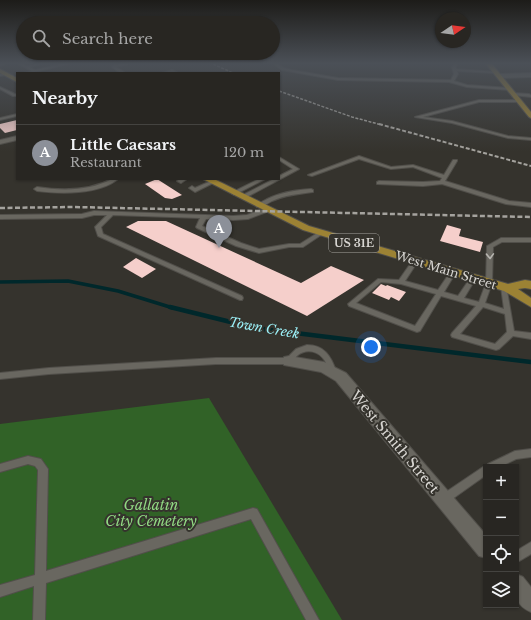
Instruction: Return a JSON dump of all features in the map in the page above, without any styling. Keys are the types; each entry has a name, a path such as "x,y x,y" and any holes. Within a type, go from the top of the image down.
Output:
{"main road":[{"path":"513,93 531,115"},
{"name":"West Main Street","path":"210,181 306,228 506,288 530,303"},
{"name":"US 31E","path":"506,288 525,284 531,285"}],"street":[{"path":"2,140 16,138"},
{"name":"West Smith Street","path":"288,361 324,367 341,377 483,545"},
{"path":"519,588 531,602"}],"lane":[{"path":"518,93 531,96"},
{"path":"519,101 479,102 417,117 452,122 508,137 531,139"},
{"path":"0,119 16,115"},
{"path":"310,175 360,157 391,168 413,166 445,177"},
{"path":"280,159 297,169 280,178"},
{"path":"442,182 455,161"},
{"path":"37,189 52,191 81,190 96,187 114,180"},
{"path":"238,195 261,180"},
{"path":"238,195 276,180"},
{"path":"192,188 195,190 210,181"},
{"path":"379,183 423,184 442,182 508,203 531,205"},
{"path":"0,217 82,216 94,213 248,217 263,208 270,199 298,191 311,191"},
{"path":"111,214 98,228 100,235 240,298"},
{"path":"204,217 198,227 257,251 269,250 290,244 302,246 321,233"},
{"path":"510,333 496,347 455,335 481,305 489,283 490,246 501,240 531,240"},
{"path":"401,282 415,261"},
{"path":"453,272 440,294 417,328 351,304 380,280 401,282 440,294 508,312"},
{"path":"460,299 472,278"},
{"path":"506,288 510,333"},
{"path":"510,333 531,336"},
{"path":"0,376 49,371 216,361 288,361"},
{"path":"497,464 515,455 531,453"},
{"path":"0,468 28,460 38,462 43,470 39,620"},
{"path":"444,499 483,472"},
{"path":"0,591 253,513 313,620"},
{"path":"519,556 531,547"}],"green space":[{"name":"Gallatin City Cemetery","path":"209,398 342,620 0,620 0,424"}],"building":[{"path":"16,120 16,130 5,133 0,128 0,124"},
{"path":"159,180 182,195 172,199 165,198 145,184"},
{"path":"138,221 166,221 301,283 331,266 364,280 307,316 126,227"},
{"path":"447,225 461,229 459,236 483,242 480,252 440,241"},
{"path":"136,258 156,269 142,278 123,267"},
{"path":"381,284 406,292 399,301 391,297 389,300 372,293"}],"waterway":[{"name":"Town Creek","path":"0,282 68,281 118,291 173,308"},
{"name":"Town Creek","path":"170,307 255,328 531,362"}],"railway":[{"path":"284,93 352,117 382,125"},
{"path":"379,124 531,166"},
{"path":"0,208 73,207 531,217"}],"place":[{"name":"Little Caesars","path":"219,248"}]}
